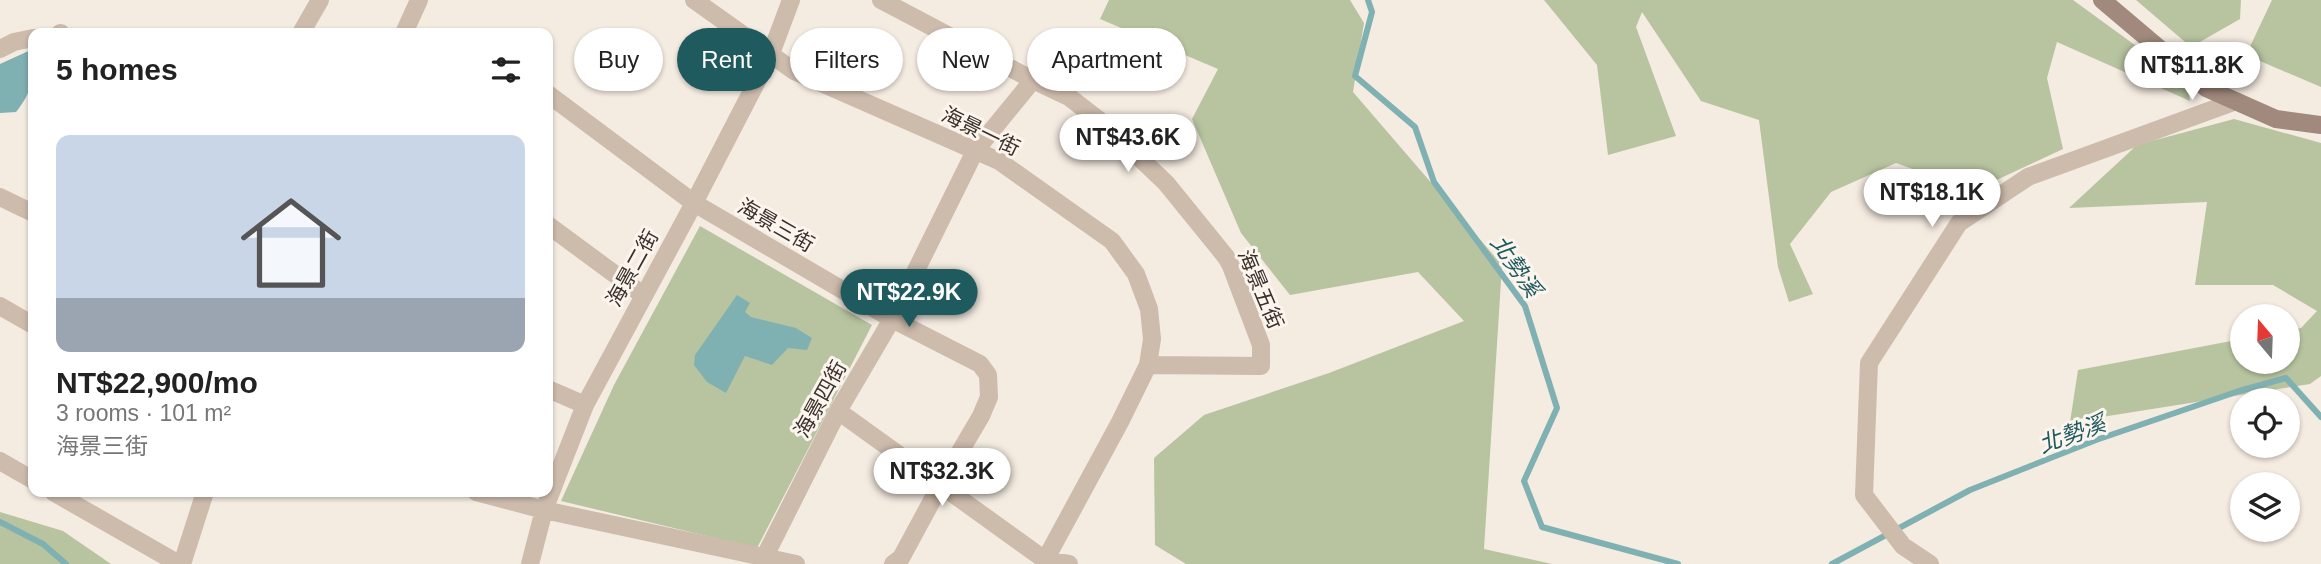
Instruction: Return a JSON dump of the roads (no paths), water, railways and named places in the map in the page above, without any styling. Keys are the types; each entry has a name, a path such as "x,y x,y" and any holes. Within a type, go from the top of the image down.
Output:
{"street":[{"path":"304,28 320,0"},
{"path":"406,28 419,0"},
{"name":"海景一街","path":"694,0 732,28"},
{"name":"海景二街","path":"776,40 791,0"},
{"name":"海景五街","path":"881,0 1027,77"},
{"path":"2102,0 2206,88 2276,119 2321,125"},
{"path":"0,49 28,39"},
{"name":"海景一街","path":"776,60 794,71 999,161 1112,241 1136,274 1149,309 1152,339 1148,365 1044,562"},
{"name":"海景四街","path":"762,560 838,411 892,319 975,151 1027,87"},
{"name":"海景二街","path":"553,487 585,405 752,91"},
{"name":"海景五街","path":"1056,91 1069,97 1104,124 1166,183 1231,267 1261,345 1261,366 1148,365"},
{"name":"海景三街","path":"553,98 694,204 892,319 980,364 988,375 989,397 981,416 901,558 894,564"},
{"path":"1930,564 1899,542 1864,495 1869,363 1959,223 2028,177 2236,102"},
{"path":"0,197 28,211"},
{"path":"553,229 643,295"},
{"path":"0,306 28,322"},
{"path":"553,391 585,405"},
{"path":"838,411 1044,562 1069,564"},
{"path":"0,461 28,477"},
{"path":"62,497 180,564 203,497"},
{"path":"495,497 762,560 796,564"},
{"name":"海景二街","path":"530,564 549,497"}],"water":[{"path":"28,51 28,92 16,112 0,113 0,64"},
{"path":"737,295 750,303 745,312 751,317 796,328 812,338 807,350 788,348 772,365 745,356 726,393 707,382 694,365 695,355"}],"waterway":[{"name":"北勢溪","path":"1368,0 1372,12 1355,76 1415,127 1434,182 1525,306 1557,408 1524,481 1542,527 1678,564"},
{"name":"北勢溪","path":"1832,564 1970,490 2096,440 2239,391 2286,378 2321,417"},
{"path":"0,522 43,544 66,564"}]}
